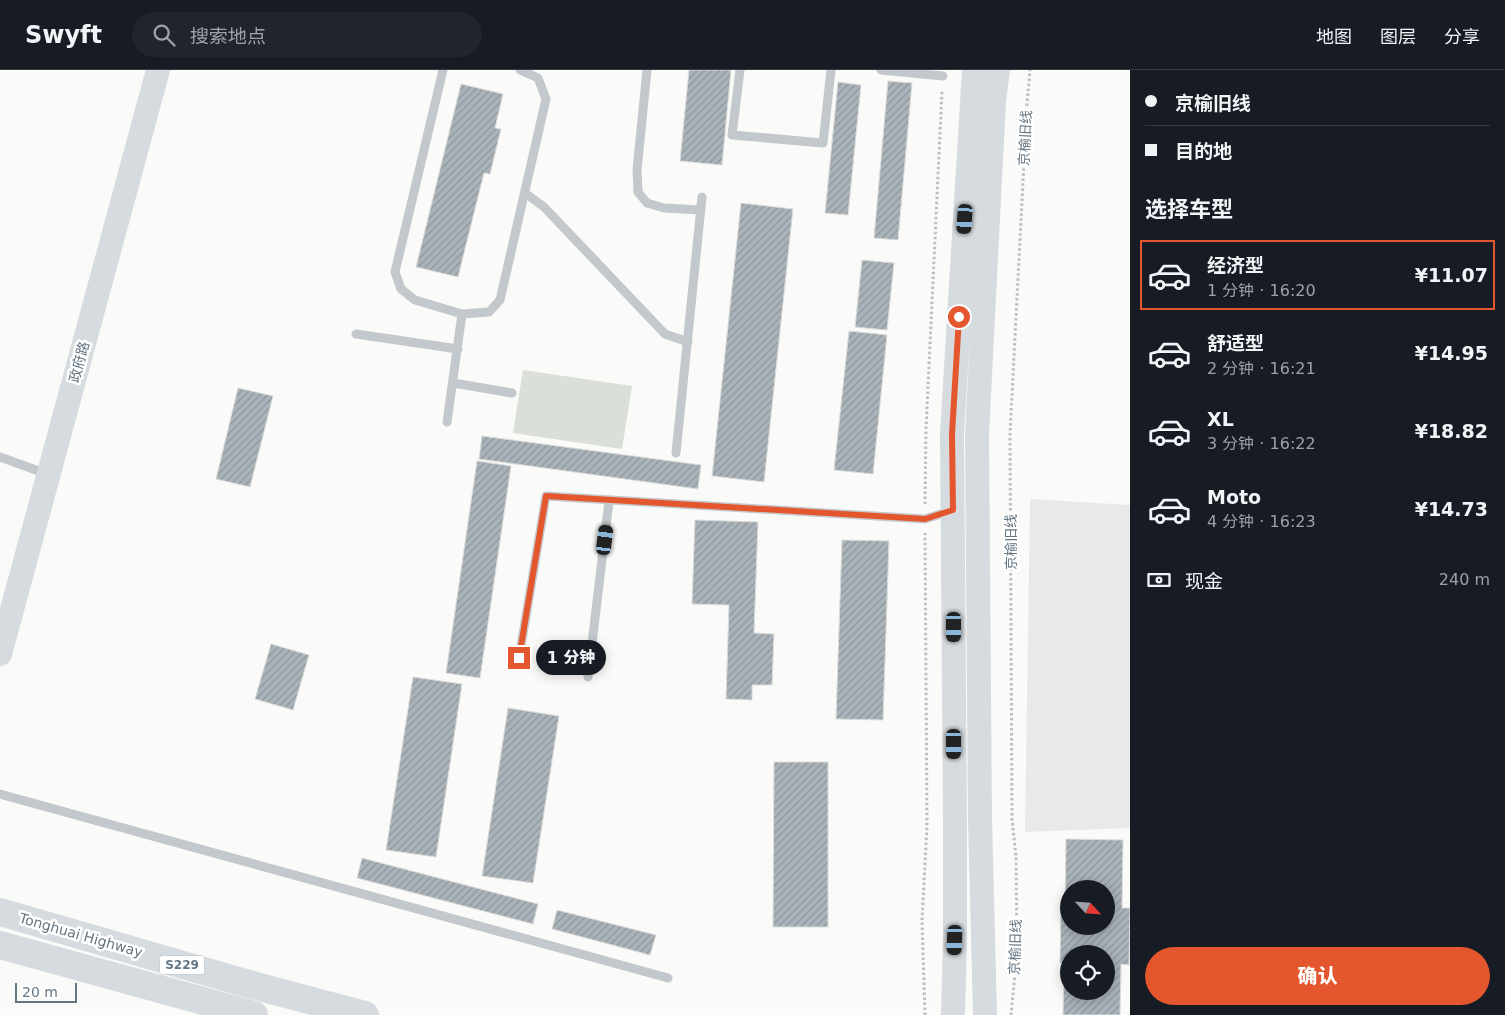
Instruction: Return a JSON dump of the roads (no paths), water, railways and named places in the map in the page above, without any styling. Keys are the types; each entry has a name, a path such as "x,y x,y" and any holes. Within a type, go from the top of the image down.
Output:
{"main road":[{"name":"政府路","path":"0,654 158,70"},
{"path":"953,1015 955,910 952,434 974,70"},
{"path":"984,1015 980,819 978,434 994,101 998,70"},
{"name":"Tonghuai Highway","path":"0,912 246,983 365,1015"},
{"name":"S229","path":"0,945 254,1015"}],"lane":[{"path":"443,70 396,272 401,289 415,300 462,314 489,312 500,300 546,99 538,78 520,70"},
{"path":"647,70 637,170 638,192 647,203 664,208 702,210"},
{"path":"740,70 732,135 824,144 831,70"},
{"path":"881,70 943,76"},
{"path":"525,193 544,207 665,334 688,342"},
{"path":"676,453 702,196"},
{"path":"447,422 462,314"},
{"path":"356,334 458,348"},
{"path":"453,383 512,393"},
{"path":"0,457 49,475"},
{"path":"519,658 546,496 925,519 953,510"},
{"path":"588,677 609,501"},
{"path":"0,794 668,978"}]}
